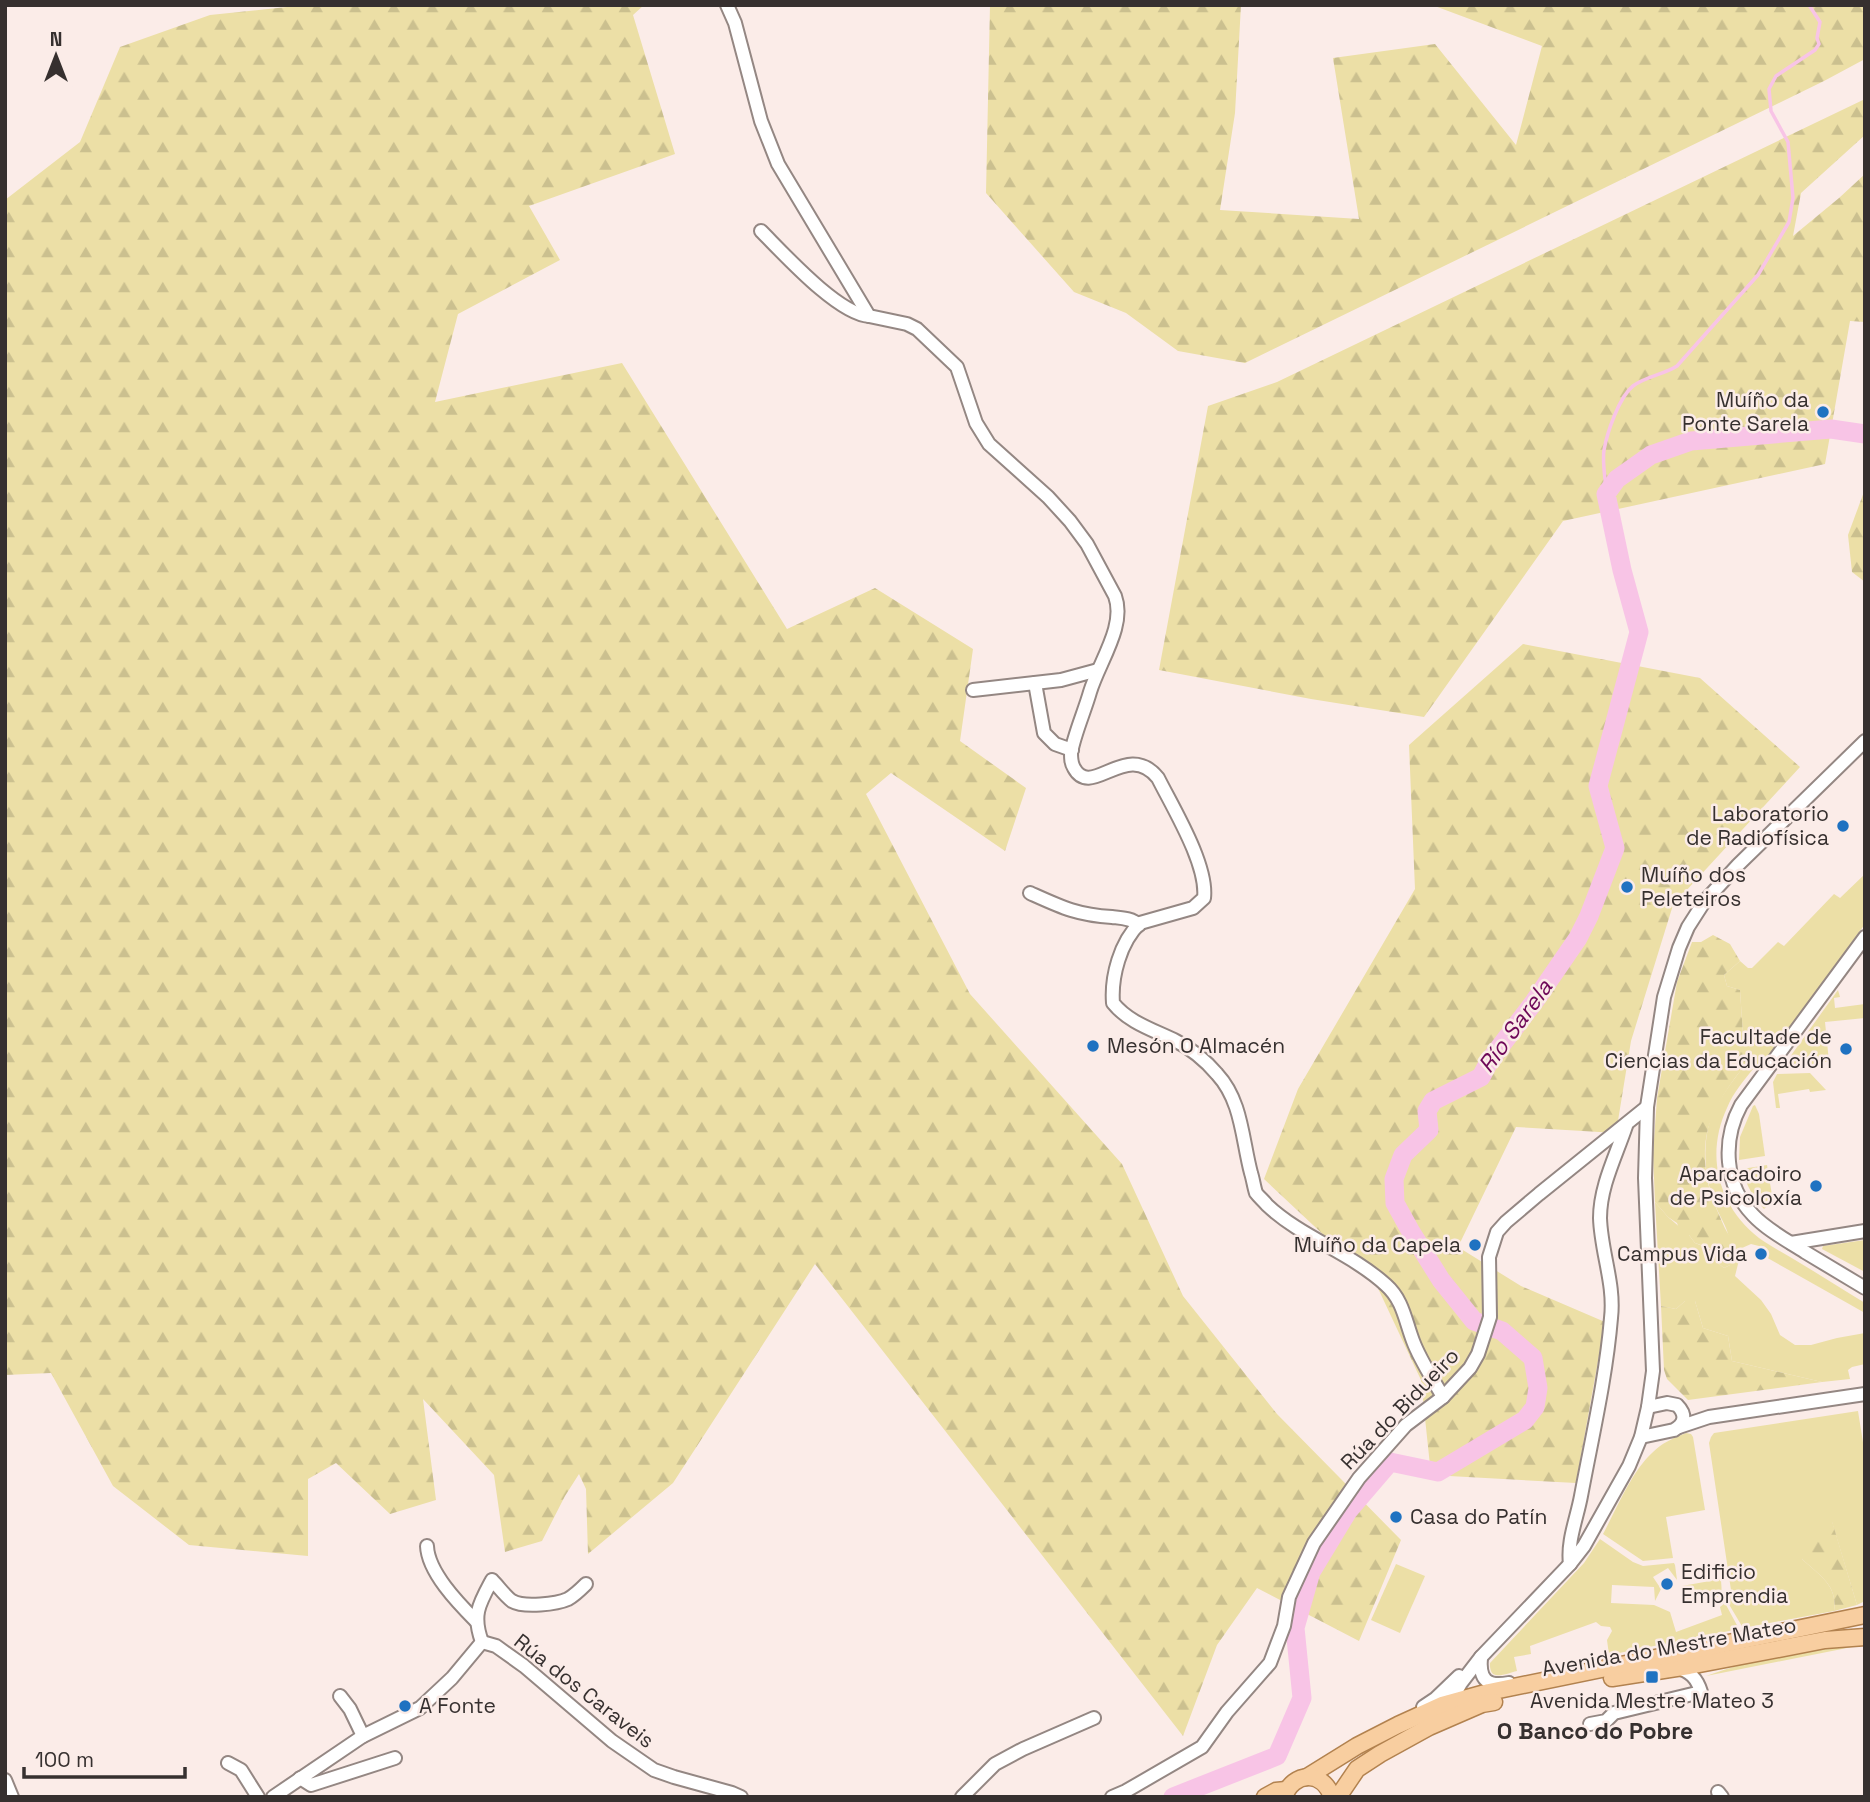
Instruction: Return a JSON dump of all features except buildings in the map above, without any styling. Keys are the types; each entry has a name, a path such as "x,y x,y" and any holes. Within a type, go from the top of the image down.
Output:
{"main road":[{"name":"Avenida do Mestre Mateo","path":"1486,1698 1644,1661 1865,1615"},
{"name":"Avenida do Mestre Mateo","path":"1486,1698 1676,1668 1825,1640 1865,1637"},
{"path":"1265,1797 1276,1791 1285,1793 1299,1779 1398,1725 1449,1703 1486,1698"},
{"path":"1338,1797 1357,1769 1486,1698"},
{"path":"1307,1777 1322,1781 1332,1797"}],"street":[{"path":"727,5 735,23 761,121 778,164 869,316"},
{"path":"761,231 801,271 850,310 917,329 957,367 976,422 989,444 1054,503 1087,544 1118,604 1116,628 1098,670 1072,750 1071,762 1075,771 1084,779 1122,765 1147,767 1153,772 1192,848 1204,878 1204,898 1199,904 1139,925 1130,935 1114,979 1113,1003 1128,1017 1203,1058 1220,1076 1230,1090 1239,1113 1257,1195 1296,1228 1369,1270 1388,1287 1398,1300 1413,1343 1443,1397"},
{"path":"973,690 1061,680 1098,670"},
{"path":"1035,683 1044,733 1055,744 1072,750"},
{"path":"1357,1769 1376,1749 1441,1714 1481,1657 1570,1563 1591,1535 1629,1466 1641,1437 1652,1380 1644,1178 1647,1107 1664,997 1675,960 1688,927 1704,902 1738,864 1865,741"},
{"path":"1030,893 1085,915 1135,921 1139,925"},
{"path":"1865,937 1746,1098 1732,1126 1728,1156 1739,1196 1753,1216 1865,1289"},
{"path":"1570,1563 1568,1552 1579,1509 1612,1316 1611,1289 1600,1218 1601,1205 1609,1172 1626,1126 1647,1107"},
{"name":"Rúa do Bidueiro","path":"1112,1797 1202,1747 1227,1712 1270,1663 1284,1626 1289,1597 1314,1543 1359,1478 1406,1425 1443,1397 1470,1368 1478,1354 1490,1317 1489,1257 1497,1233 1506,1222 1591,1150 1626,1126"},
{"path":"1791,1243 1865,1231"},
{"path":"1652,1380 1679,1407 1684,1419 1679,1427"},
{"path":"1641,1437 1668,1432 1709,1417 1865,1394"},
{"path":"1648,1407 1667,1403 1709,1417"},
{"path":"273,1797 285,1793 300,1778 363,1736 420,1708 452,1678 482,1642 476,1621 446,1587 427,1554 427,1546"},
{"path":"476,1621 492,1580 512,1601 521,1604 560,1602 570,1598 586,1584"},
{"name":"Rúa dos Caraveis","path":"482,1642 496,1646 524,1666 612,1741 654,1770 741,1797"},
{"path":"1481,1657 1482,1675 1489,1683 1498,1685 1635,1660 1644,1661"},
{"path":"1398,1725 1435,1699 1469,1665 1481,1657"},
{"path":"1699,1685 1705,1670 1737,1657"},
{"path":"1590,1724 1606,1721 1614,1713 1701,1692 1690,1672 1676,1668"},
{"path":"340,1696 350,1709 363,1736"},
{"path":"962,1797 995,1763 1094,1718"},
{"path":"300,1778 310,1785 394,1758"},
{"path":"228,1763 242,1770 258,1797"},
{"path":"5,1780 12,1797"}],"green space":[{"path":"306,5 644,5 633,15 675,154 529,206 560,260 458,314 435,402 622,363 787,629 875,588 973,649 960,741 1026,788 1005,851 891,773 866,794 970,994 1122,1164 1183,1296 1277,1414 1401,1540 1359,1641 1257,1588 1217,1645 1183,1736 815,1264 673,1483 588,1554 586,1489 579,1474 542,1541 505,1552 494,1475 423,1399 436,1500 390,1514 336,1463 308,1479 308,1556 189,1545 113,1486 51,1373 5,1375 5,200 80,142 120,47 210,15"},
{"path":"990,5 1241,5 1235,113 1220,210 1359,219 1333,58 1435,44 1516,145 1542,46 1432,5 1865,5 1865,59 1245,363 1178,351 1126,313 1074,292 986,193"},
{"path":"1865,99 1865,135 1801,193 1793,236 1865,174 1865,322 1850,321 1825,464 1563,521 1424,717 1159,670 1208,406 1277,382"},
{"path":"1865,489 1865,582 1852,572 1848,535"},
{"path":"1523,644 1700,678 1800,767 1673,905 1631,1041 1616,1133 1516,1127 1458,1247 1521,1286 1605,1322 1576,1483 1431,1475 1421,1380 1376,1284 1264,1179 1298,1089 1415,889 1409,745"},
{"path":"1865,874 1865,924 1761,1067 1754,1068 1729,1102 1717,1144 1719,1179 1734,1211 1745,1225 1759,1238 1865,1303 1865,1313 1764,1256 1759,1246 1751,1244 1742,1248 1735,1276 1761,1300 1771,1314 1780,1335 1795,1345 1811,1345 1865,1333 1865,1364 1848,1370 1850,1379 1822,1382 1732,1361 1728,1336 1703,1328 1695,1301 1685,1301 1676,1309 1661,1306 1655,1202 1695,1243 1710,1249 1713,1259 1724,1268 1730,1265 1728,1234 1708,1183 1706,1141 1710,1121 1718,1104 1752,1057 1743,1035 1740,990 1727,986 1724,975 1740,961 1752,968 1778,942 1784,946 1834,894 1840,898"},
{"path":"1713,935 1730,944 1740,961 1724,975 1727,986 1740,990 1743,1035 1748,1035 1752,1057 1719,1103 1711,1120 1706,1142 1705,1165 1709,1189 1724,1227 1735,1242 1730,1265 1724,1268 1713,1259 1710,1248 1695,1243 1689,1235 1682,1237 1677,1223 1655,1202 1653,1154 1657,1098 1677,982 1692,942 1701,942"},
{"path":"1838,990 1840,997 1834,998 1835,1008 1865,1004 1865,1018 1825,1022 1829,1062 1817,1063 1810,1068 1782,1068"},
{"path":"1810,1073 1826,1090 1810,1092 1809,1089 1778,1094 1780,1108 1776,1108 1773,1082 1777,1074"},
{"path":"1755,1105 1759,1114 1765,1156 1739,1160 1740,1137"},
{"path":"1767,1165 1773,1201 1764,1209 1750,1190 1742,1169"},
{"path":"1865,1240 1865,1272 1822,1249 1823,1246"},
{"path":"1685,1301 1695,1301 1703,1328 1728,1336 1732,1361 1822,1382 1688,1400 1667,1379 1664,1370 1661,1306 1676,1309"},
{"path":"1858,1411 1865,1455 1865,1601 1857,1605 1832,1522 1802,1559 1830,1587 1834,1611 1743,1628 1727,1601 1731,1590 1709,1443 1711,1437 1714,1433"},
{"path":"1686,1433 1693,1437 1705,1510 1666,1517 1673,1558 1643,1561 1603,1534 1631,1480 1645,1461 1656,1449"},
{"path":"1817,1521 1832,1521 1857,1605 1834,1611 1830,1587 1802,1559 1804,1542"},
{"path":"1600,1539 1643,1566 1675,1565 1677,1580 1668,1568 1653,1577 1661,1589 1655,1601 1654,1587 1612,1585 1611,1603 1654,1605 1670,1612 1676,1632 1722,1615 1720,1607 1725,1603 1739,1629 1609,1655 1607,1640 1612,1631 1610,1627 1596,1622 1530,1646 1531,1654 1514,1657 1517,1671 1503,1675 1492,1673 1490,1663 1584,1563"},
{"path":"1396,1564 1425,1576 1400,1633 1371,1620"},
{"path":"1721,1579 1721,1592 1716,1598 1713,1590 1684,1601 1682,1586"},
{"path":"1857,1643 1857,1646 1706,1676 1781,1655"}],"waterway":[{"path":"1606,494 1604,450 1623,398 1638,383 1677,366 1758,275 1789,222 1793,198 1788,142 1771,111 1769,89 1776,76 1815,50 1819,44 1817,38 1820,22 1809,5"},
{"name":"Río Sarela","path":"1173,1797 1277,1756 1302,1698 1295,1628 1311,1572 1348,1511 1390,1462 1438,1472 1525,1420 1535,1407 1538,1388 1533,1358 1502,1331 1474,1321 1441,1280 1395,1203 1394,1179 1403,1155 1429,1130 1427,1111 1433,1101 1481,1077 1490,1060 1578,938 1615,848 1598,786 1639,632 1622,570 1606,494 1617,479 1651,455 1691,441 1831,429 1865,434"}],"place":[{"name":"Muíño da Ponte Sarela","path":"1823,412"},
{"name":"Laboratorio de Radiofísica","path":"1843,826"},
{"name":"Muíño dos Peleteiros","path":"1627,887"},
{"name":"Mesón O Almacén","path":"1093,1046"},
{"name":"Facultade de Ciencias da Educación","path":"1846,1049"},
{"name":"Aparcadoiro de Psicoloxía","path":"1816,1186"},
{"name":"Muíño da Capela","path":"1475,1245"},
{"name":"Campus Vida","path":"1761,1254"},
{"name":"Casa do Patín","path":"1396,1517"},
{"name":"Edificio Emprendia","path":"1667,1584"},
{"name":"Avenida Mestre Mateo 3","path":"1652,1677"},
{"name":"A Fonte","path":"405,1706"}],"district":[{"name":"O Banco do Pobre","path":"1595,1731"}]}
